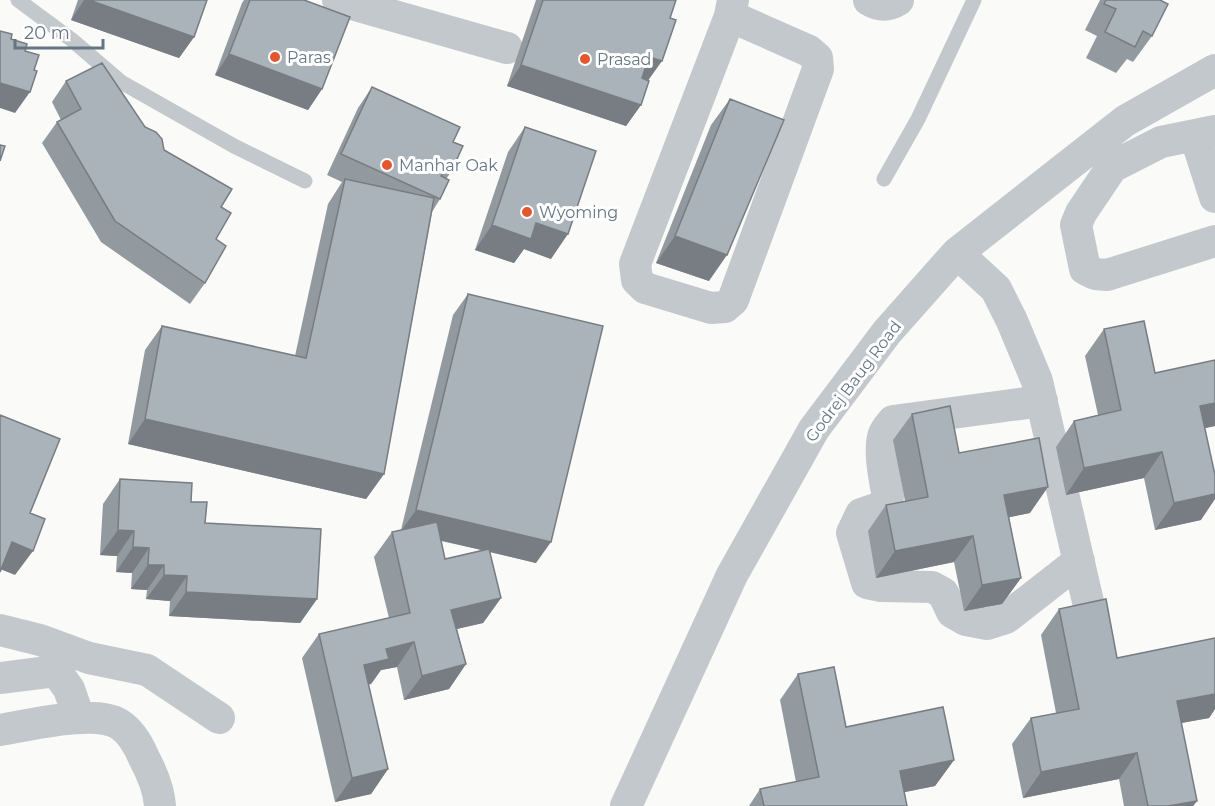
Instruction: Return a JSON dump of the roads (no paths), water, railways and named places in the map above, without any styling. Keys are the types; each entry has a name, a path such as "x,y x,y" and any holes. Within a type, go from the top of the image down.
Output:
{"street":[{"path":"338,0 507,48"},
{"path":"869,0 877,5 888,5 898,0"},
{"path":"731,8 808,51 817,58 818,69 783,131 733,300 725,307 711,308 645,288 637,280 635,264 709,102 731,8"},
{"name":"Godrej Baug Road","path":"626,806 732,575 814,429 887,332 957,253 1125,121 1213,78"},
{"path":"1215,197 1205,133 1161,142 1112,167 1081,213 1076,225 1085,269 1095,274 1107,275 1215,241"},
{"path":"957,253 996,289 1038,381 1102,664"},
{"path":"1042,400 893,421 883,435 882,449 888,497 880,507 861,514 852,533 867,584 932,587 943,593 952,612 966,620 987,624 1006,618 1079,561"},
{"path":"0,630 40,640 89,658 147,670 219,718"},
{"path":"0,678 56,671 69,689 79,718"},
{"path":"0,730 91,716 119,724 137,744 149,766 159,793 160,806"}],"lane":[{"path":"18,0 72,40 122,82 234,146 305,182"},
{"path":"884,179 918,119 974,0"}],"place":[{"name":"Paras","path":"275,57"},
{"name":"Prasad","path":"585,59"},
{"name":"Manhar Oak","path":"387,165"},
{"name":"Wyoming","path":"527,212"}]}
